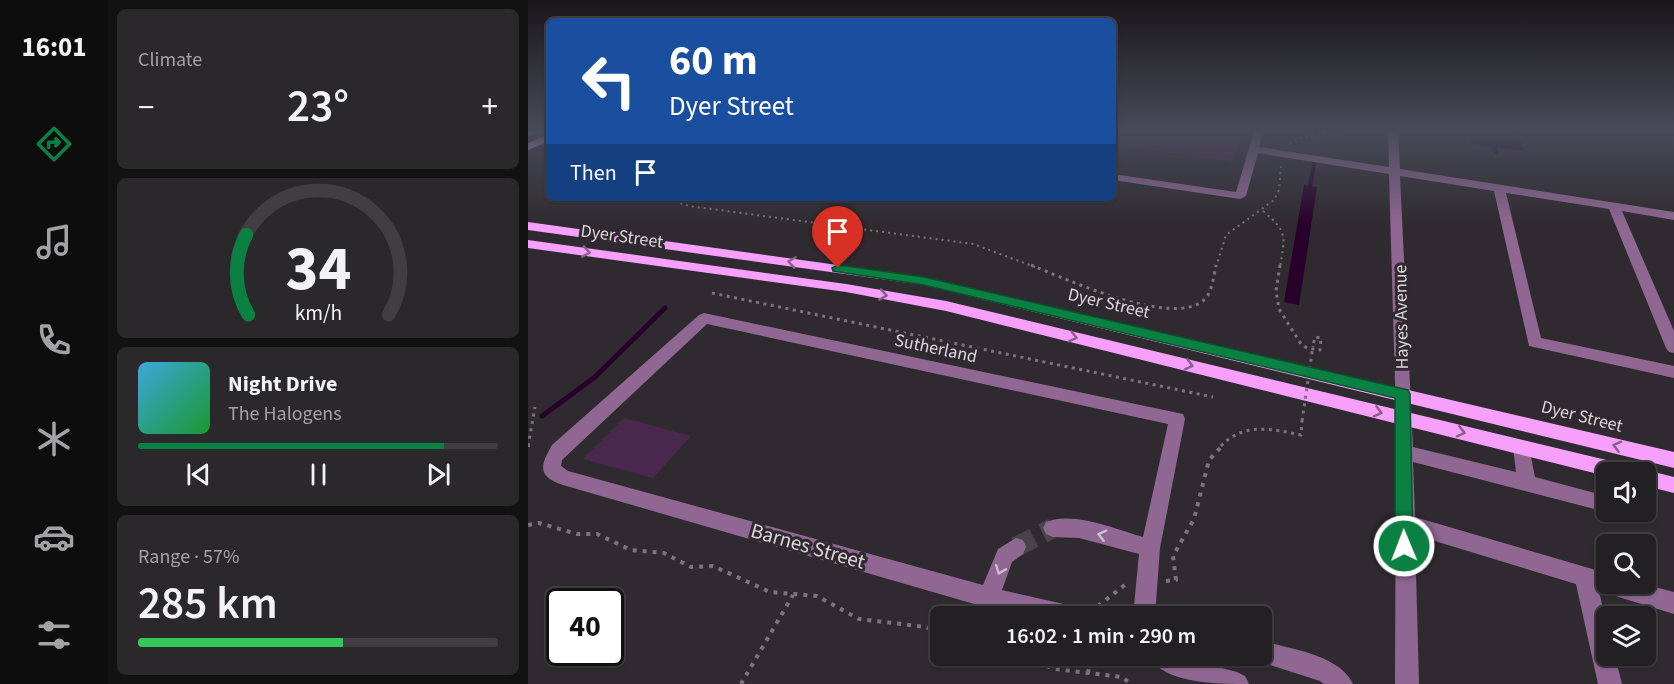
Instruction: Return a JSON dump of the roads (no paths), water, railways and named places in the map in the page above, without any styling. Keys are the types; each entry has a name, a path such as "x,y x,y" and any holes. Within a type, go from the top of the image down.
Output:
{"main road":[{"name":"Dyer Street","path":"528,226 924,281 1674,460"},
{"name":"Dyer Street","path":"528,244 924,302 1522,447 1596,471"},
{"path":"1656,480 1674,485"}],"street":[{"path":"1116,177 1240,196 1249,163"},
{"path":"1348,163 1674,216"},
{"name":"Hayes Avenue","path":"1395,163 1404,418 1407,684"},
{"path":"1499,188 1534,342 1674,372"},
{"path":"1614,206 1674,348"},
{"name":"Sutherland","path":"551,469 558,450 704,318 1177,419 1150,548 1145,606"},
{"path":"1522,447 1527,483"},
{"path":"1404,452 1596,501"},
{"name":"Barnes Street","path":"551,469 563,477 1026,606"},
{"path":"1404,523 1596,580"},
{"path":"1053,528 1078,530 1150,548"},
{"path":"988,597 1005,556 1016,547"},
{"path":"1585,577 1610,684"},
{"path":"1644,594 1674,603"},
{"path":"1272,655 1327,671 1341,684"},
{"path":"1175,666 1237,684"}],"waterway":[{"path":"1310,186 1314,163"},
{"path":"542,416 595,377 665,308"}],"tunnel":[{"path":"1016,547 1053,528"}]}
